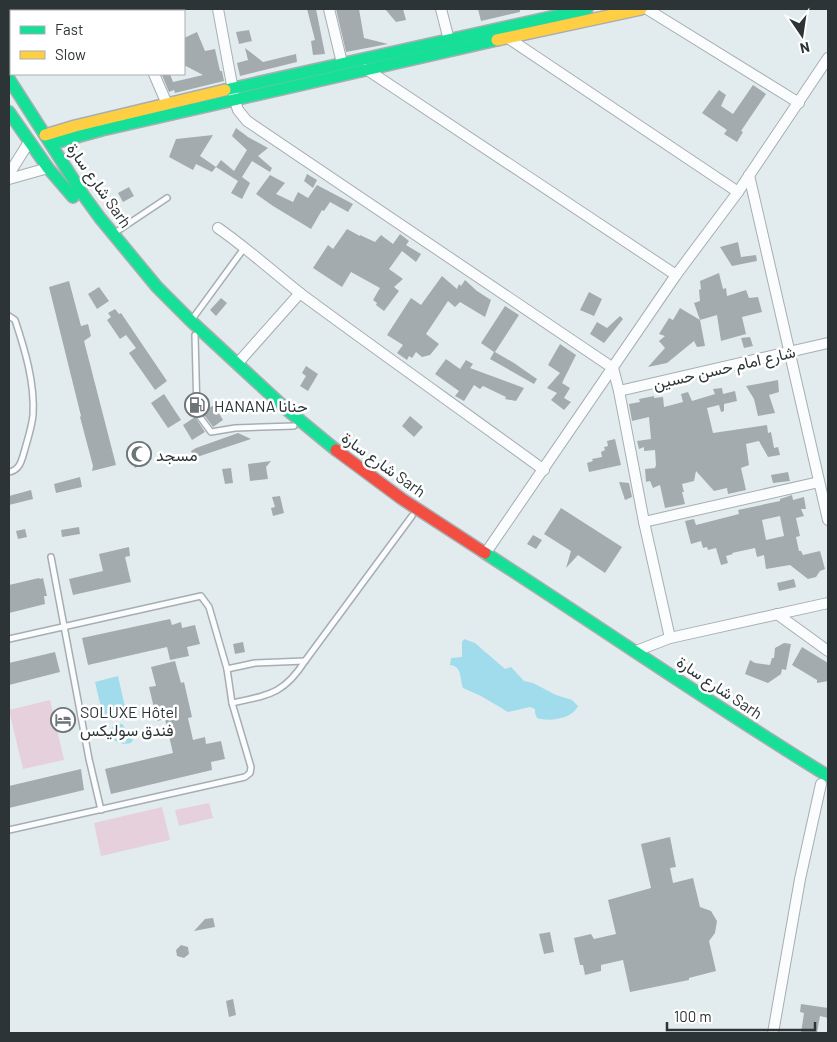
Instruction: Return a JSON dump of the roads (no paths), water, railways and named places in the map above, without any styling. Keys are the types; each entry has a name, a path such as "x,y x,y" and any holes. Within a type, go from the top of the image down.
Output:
{"main road":[{"path":"48,140 75,126 448,40 554,12 587,9"},
{"path":"48,140 236,101 366,69 641,9"},
{"name":"شارع سارة Sarh","path":"9,79 84,196 157,287 285,408 360,469 485,554 755,730 826,783"},
{"name":"شارع سارة Sarh","path":"9,112 16,128 48,168 157,294 195,335 294,426 352,473 478,562 826,783"}],"street":[{"path":"218,9 238,110 247,121 613,368 620,391 644,522 670,638"},
{"path":"330,9 342,64"},
{"path":"442,9 448,40"},
{"path":"647,9 798,103"},
{"path":"508,38 738,192"},
{"path":"485,554 676,274 738,192 828,58"},
{"path":"366,69 676,274"},
{"path":"154,75 167,104"},
{"path":"9,174 29,142"},
{"path":"9,179 48,168"},
{"path":"749,174 828,520"},
{"path":"218,228 245,247 254,257 300,293 544,470"},
{"path":"237,364 300,293"},
{"name":"شارع امام حسن حسين","path":"620,391 828,343"},
{"path":"644,522 819,482"},
{"path":"636,651 670,638 828,603"},
{"path":"777,614 828,651"},
{"path":"773,1033 800,879 826,783"}],"lane":[{"path":"113,234 167,198"},
{"path":"191,320 245,247"},
{"path":"9,316 15,320 21,336 33,389 33,416 21,463 14,471 9,472"},
{"path":"195,335 198,414 211,432 235,428 294,426"},
{"path":"232,703 264,696 285,686 412,516"},
{"path":"51,557 89,759 101,810"},
{"path":"9,639 201,596 209,607 227,668 232,703 251,767 250,773 245,778 9,830"},
{"path":"227,668 255,663 305,661"}],"water":[{"path":"464,639 475,643 505,669 511,667 524,681 572,700 578,706 566,717 542,719 537,718 535,709 530,707 508,712 463,688 459,670 450,665 451,658 462,657 462,642"},
{"path":"118,676 126,711 103,716 95,682"},
{"path":"116,723 122,724 125,728 120,738 121,742 125,743 131,737 133,740 131,743 126,744 120,743 111,737 111,729"}],"place":[{"name":"HANANA حنانا","path":"197,405"},
{"name":"مسجد","path":"139,454"},
{"name":"SOLUXE Hôtel فندق سوليكس","path":"63,720"}]}
